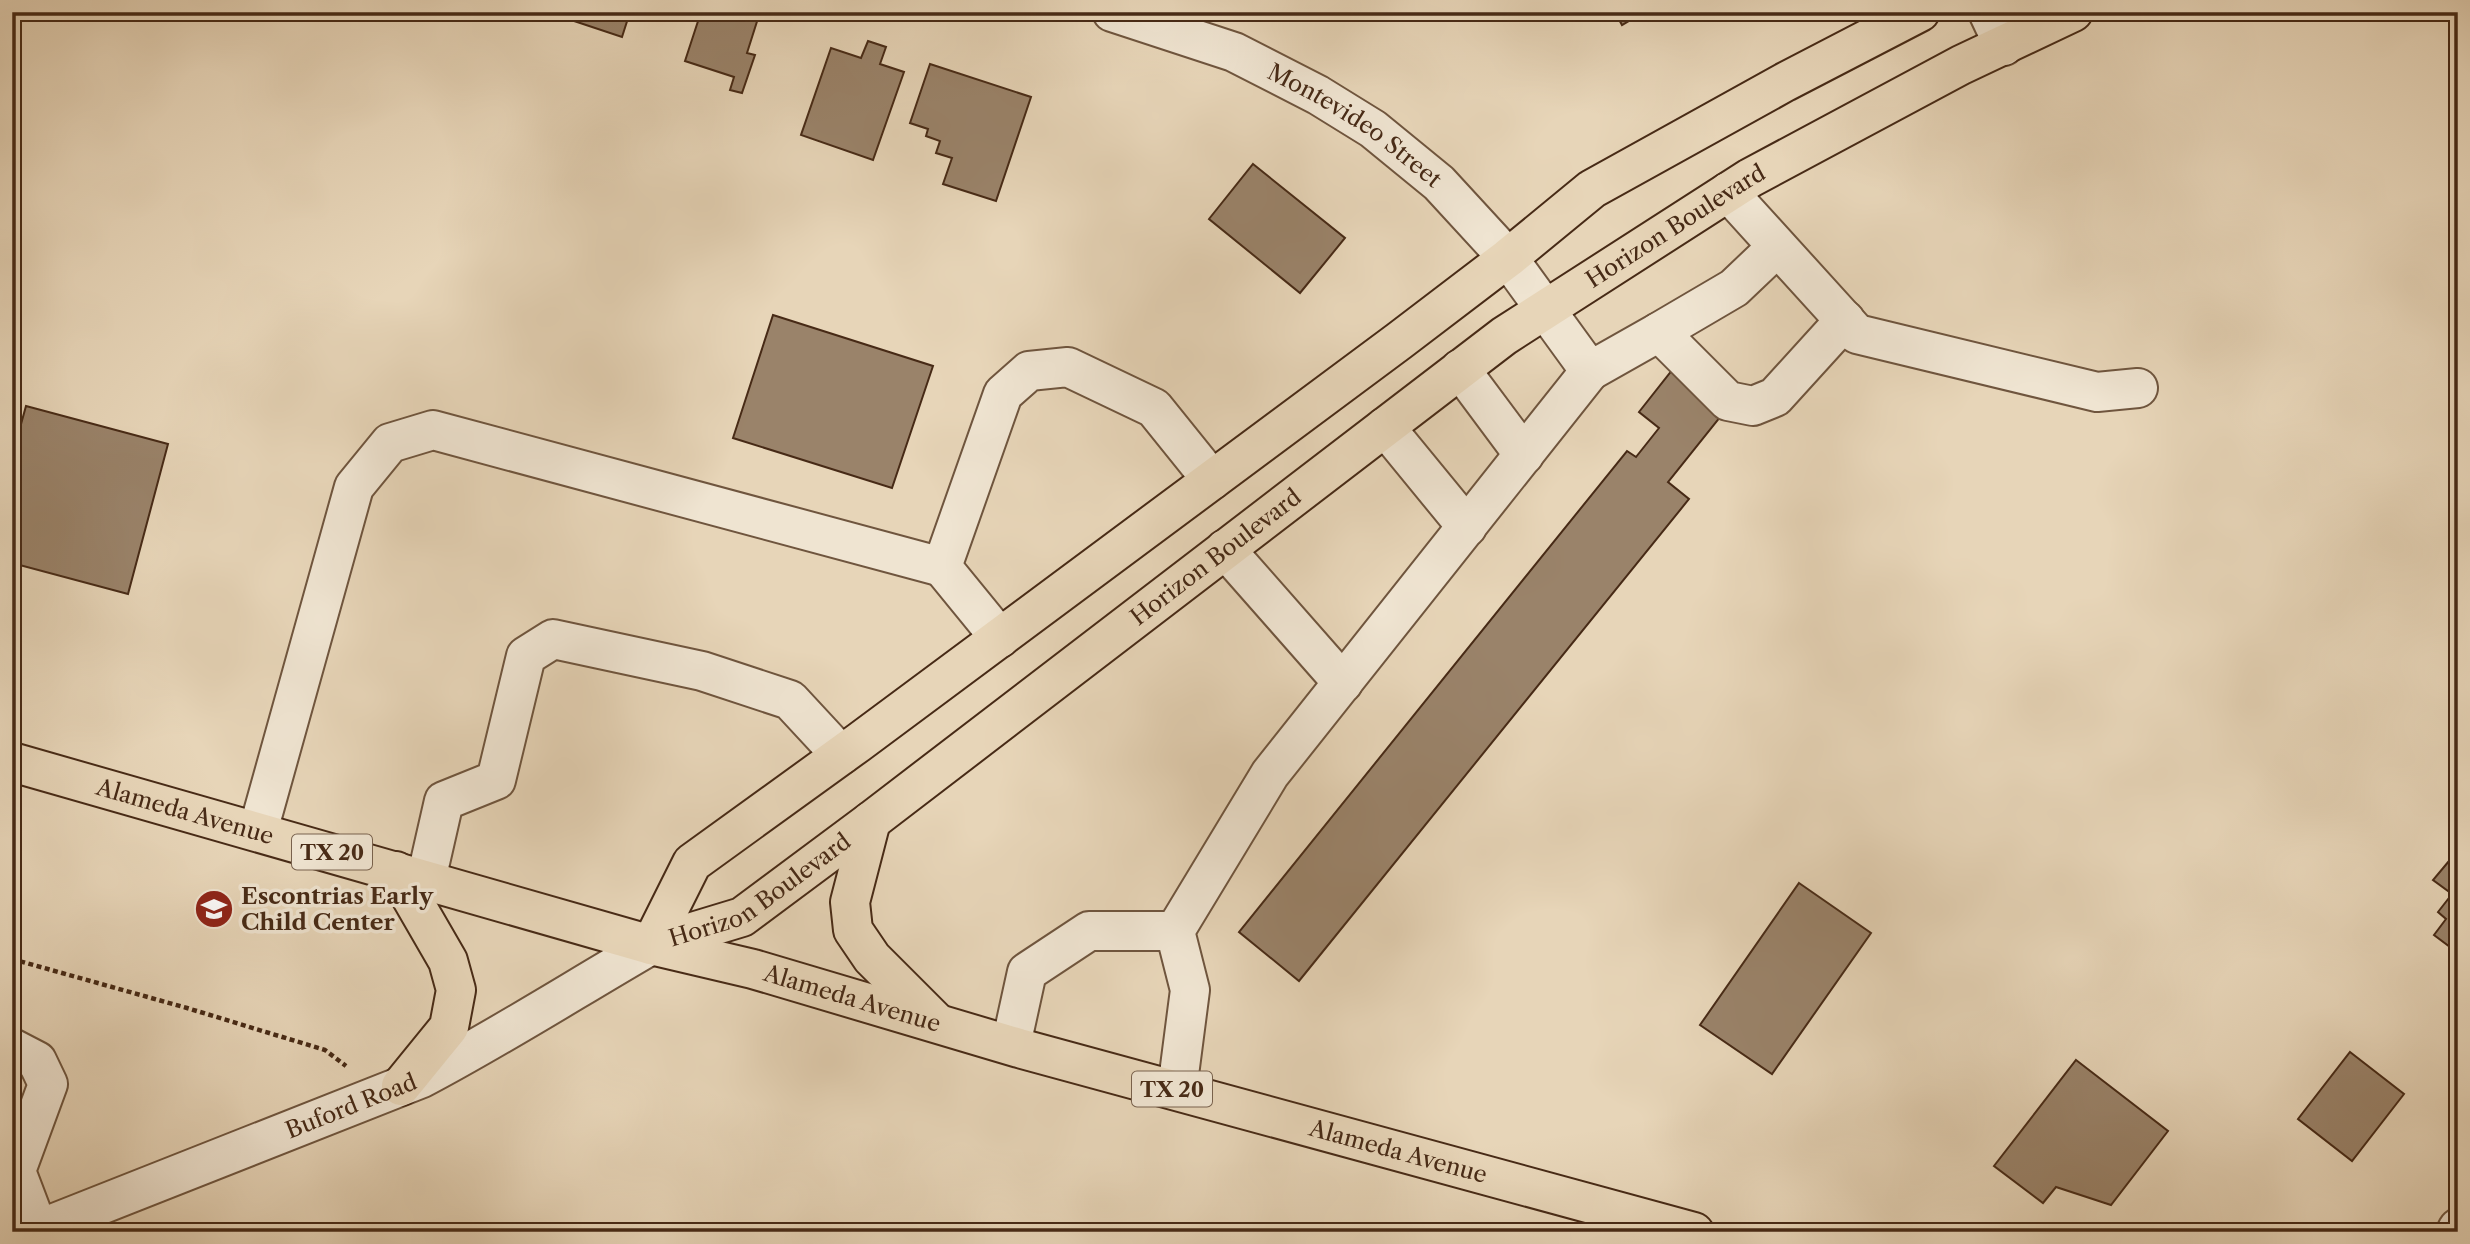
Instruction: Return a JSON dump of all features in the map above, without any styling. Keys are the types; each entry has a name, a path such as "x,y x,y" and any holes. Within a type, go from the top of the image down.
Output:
{"main road":[{"name":"Horizon Boulevard","path":"651,945 692,863 1213,480 1508,258 1592,189 1785,82 1920,12"},
{"name":"Horizon Boulevard","path":"651,945 742,917 1504,335 1750,178 1961,65 1996,29 2056,16"},
{"name":"Alameda Avenue","path":"12,762 651,945 753,969 1011,1045 1694,1232"},
{"path":"871,821 850,902 853,930 872,958 938,1024"},
{"path":"391,1090 449,1027 456,990 448,961 411,875"}],"street":[{"name":"Montevideo Street","path":"1112,12 1234,52 1318,95 1373,129 1439,183 1508,258 1590,371"},
{"path":"1728,192 1857,334 2097,392 2138,388"},
{"path":"1177,1090 1190,990 1175,931 1270,774 1590,371 1734,288 1777,247"},
{"path":"1659,332 1728,401 1753,407 1775,397 1845,320"},
{"path":"942,567 1003,394 1029,371 1068,367 1154,408 1213,480"},
{"path":"1460,369 1524,455"},
{"path":"1385,427 1466,527"},
{"path":"258,831 354,486 390,443 433,430 942,567 1000,638"},
{"path":"1225,549 1343,683"},
{"path":"411,875 444,801 496,780 526,656 554,639 702,671 790,700 841,755"},
{"path":"1011,1045 1027,972 1088,931 1175,931"},
{"name":"Buford Road","path":"35,1231 391,1090 471,1052 651,945"},
{"path":"12,1048 37,1061 48,1084 14,1170 35,1231"}],"path":[{"path":"12,959 325,1050 391,1090"}],"building":[{"path":"547,12 630,12 622,37"},
{"path":"701,12 760,12 747,53 755,55 742,93 730,90 734,77 685,61"},
{"path":"1615,12 1644,12 1622,25"},
{"path":"868,41 886,47 880,64 904,72 873,160 801,135 831,48 861,58"},
{"path":"930,64 1031,97 996,201 943,184 952,158 936,153 940,141 926,136 928,129 910,123"},
{"path":"1253,164 1345,238 1300,293 1209,219"},
{"path":"773,315 933,366 892,488 733,438"},
{"path":"1673,369 1725,411 1668,482 1689,499 1299,981 1239,932 1627,451 1636,457 1659,428 1639,412"},
{"path":"26,406 168,444 128,594 12,563 12,457"},
{"path":"2449,861 2458,868 2458,953 2434,935 2446,919 2438,912 2452,894 2433,880"},
{"path":"1799,883 1871,933 1772,1074 1700,1025"},
{"path":"2350,1052 2404,1094 2352,1161 2298,1119"},
{"path":"2076,1060 2168,1131 2111,1205 2056,1187 2043,1203 1994,1166"}],"place":[{"name":"Escontrias Early Child Center","path":"214,909"}]}
